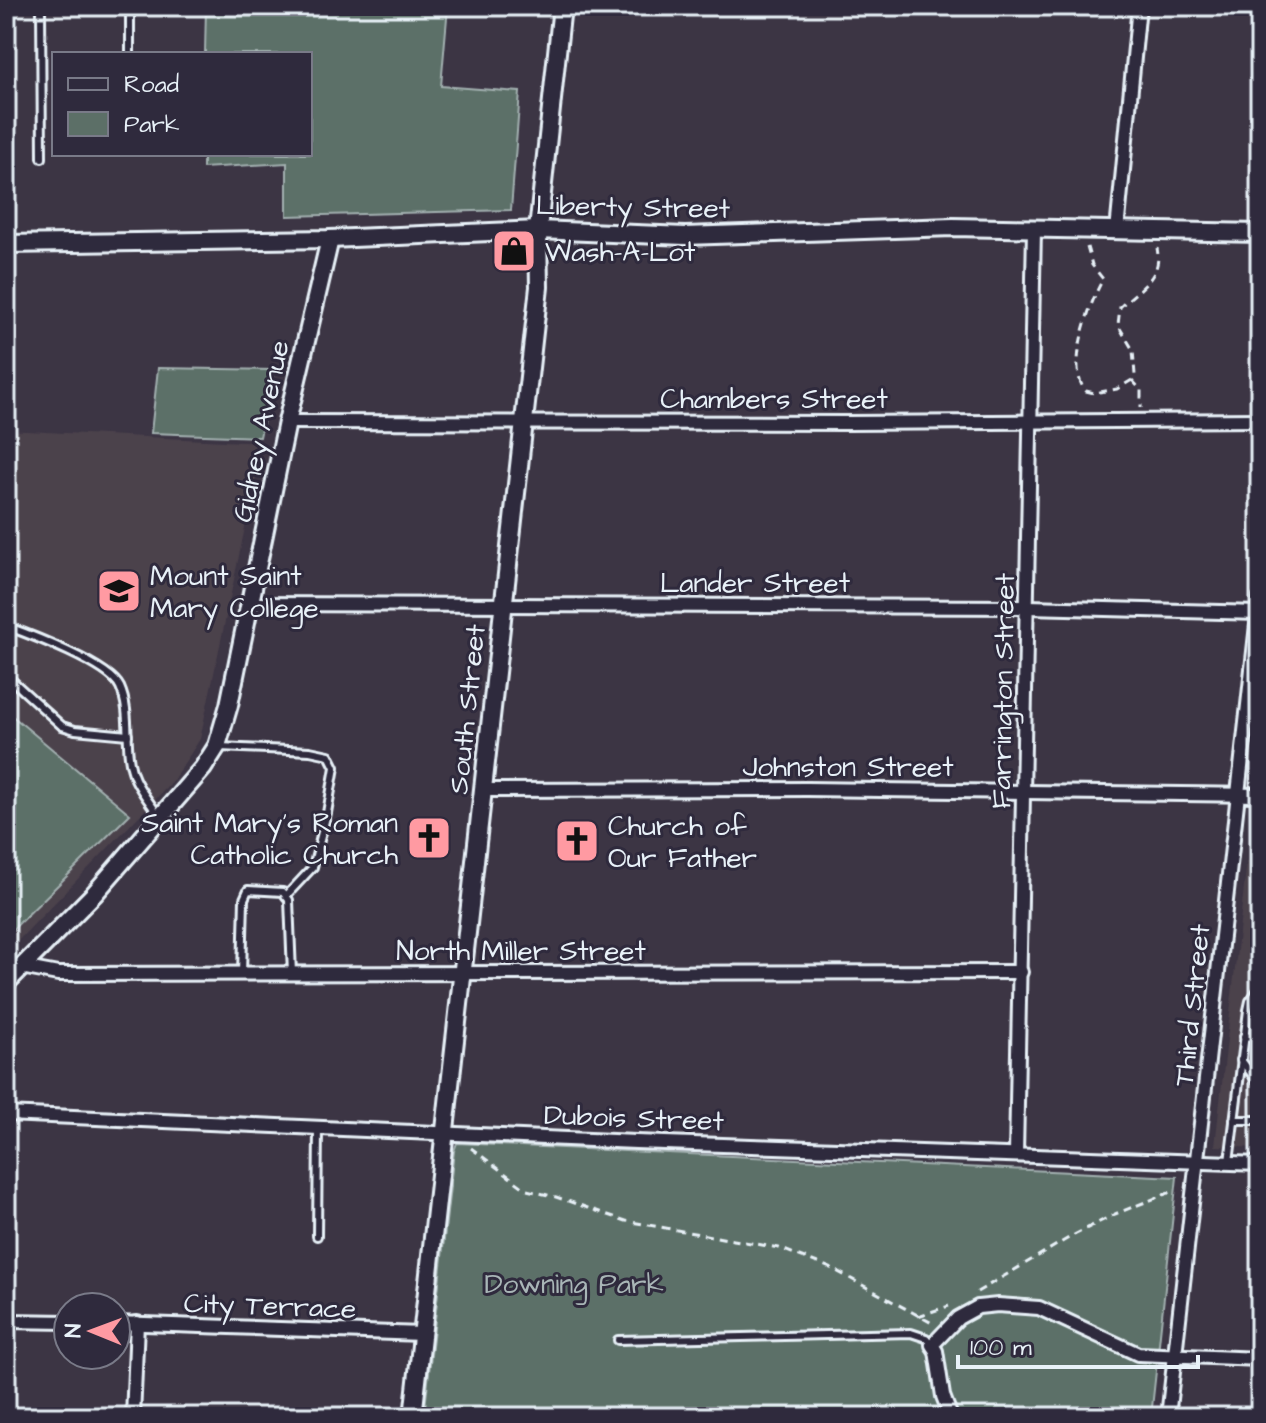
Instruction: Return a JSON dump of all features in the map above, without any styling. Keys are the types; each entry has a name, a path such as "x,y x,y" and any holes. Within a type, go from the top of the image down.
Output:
{"street":[{"name":"South Street","path":"413,1417 539,287 538,230 562,6"},
{"path":"1117,231 1139,6"},
{"name":"Liberty Street","path":"6,244 330,239 538,230 685,236 953,227 1260,233"},
{"name":"Farrington Street","path":"1016,1155 1034,229"},
{"name":"Gidney Avenue","path":"6,983 94,894 161,819 217,746 229,705 287,422 330,239"},
{"name":"Chambers Street","path":"287,422 1260,420"},
{"name":"Third Street","path":"1168,1417 1260,598"},
{"name":"Lander Street","path":"249,604 1028,607 1259,613"},
{"name":"Johnston Street","path":"483,790 807,789 1260,795"},
{"name":"North Miller Street","path":"21,967 58,974 1021,972"},
{"name":"Dubois Street","path":"6,1114 636,1142 1260,1164"},
{"path":"951,1417 932,1345 958,1318 978,1307 1029,1307 1052,1314 1138,1354 1260,1359"},
{"path":"6,1321 52,1322"},
{"name":"City Terrace","path":"132,1323 422,1334"},
{"path":"133,1417 137,1323"}],"lane":[{"path":"41,6 42,158"},
{"path":"130,6 130,52"},
{"path":"6,626 35,636 104,670 119,684 129,716 128,735 134,777 161,819"},
{"path":"6,675 62,726 128,735"},
{"path":"217,746 310,751 329,755 335,767 313,867 286,896"},
{"path":"242,974 244,899 248,890 283,892 289,900 292,974"},
{"path":"1229,1162 1250,1001 1260,987"},
{"path":"1244,1036 1260,1038"},
{"path":"1241,1060 1260,1085"},
{"path":"1234,1120 1260,1120"},
{"path":"317,1236 318,1127"},
{"path":"618,1340 911,1333 926,1338 932,1345"}],"path":[{"path":"1087,247 1092,265 1103,279 1094,295 1079,346 1078,379 1086,391 1094,393 1117,389 1135,375 1133,350 1121,332 1120,307 1150,280 1156,270 1157,248"},
{"path":"1132,380 1141,390 1142,420"},
{"path":"469,1147 527,1190 626,1221 779,1248 833,1269 946,1330"},
{"path":"968,1297 1087,1229 1171,1192"},
{"path":"918,1316 939,1311 958,1301"}],"shaded area":[{"name":"Mount Saint Mary College","path":"6,430 263,443 200,739 172,782 6,953"},
{"path":"1247,861 1260,862 1260,1148 1215,1146"}],"green space":[{"path":"206,6 448,6 441,86 520,92 511,210 287,216 287,163 203,168 203,156 312,156 312,52 205,52"},
{"path":"158,368 274,370 260,437 151,433"},
{"path":"10,714 130,814 6,936 6,726"},
{"name":"Downing Park","path":"457,1143 1177,1177 1151,1417 424,1417"}],"place":[{"name":"Wash-A-Lot","path":"514,251"},
{"name":"Mount Saint Mary College","path":"119,591"},
{"name":"Saint Mary's Roman Catholic Church","path":"429,838"},
{"name":"Church of Our Father","path":"577,841"}]}
